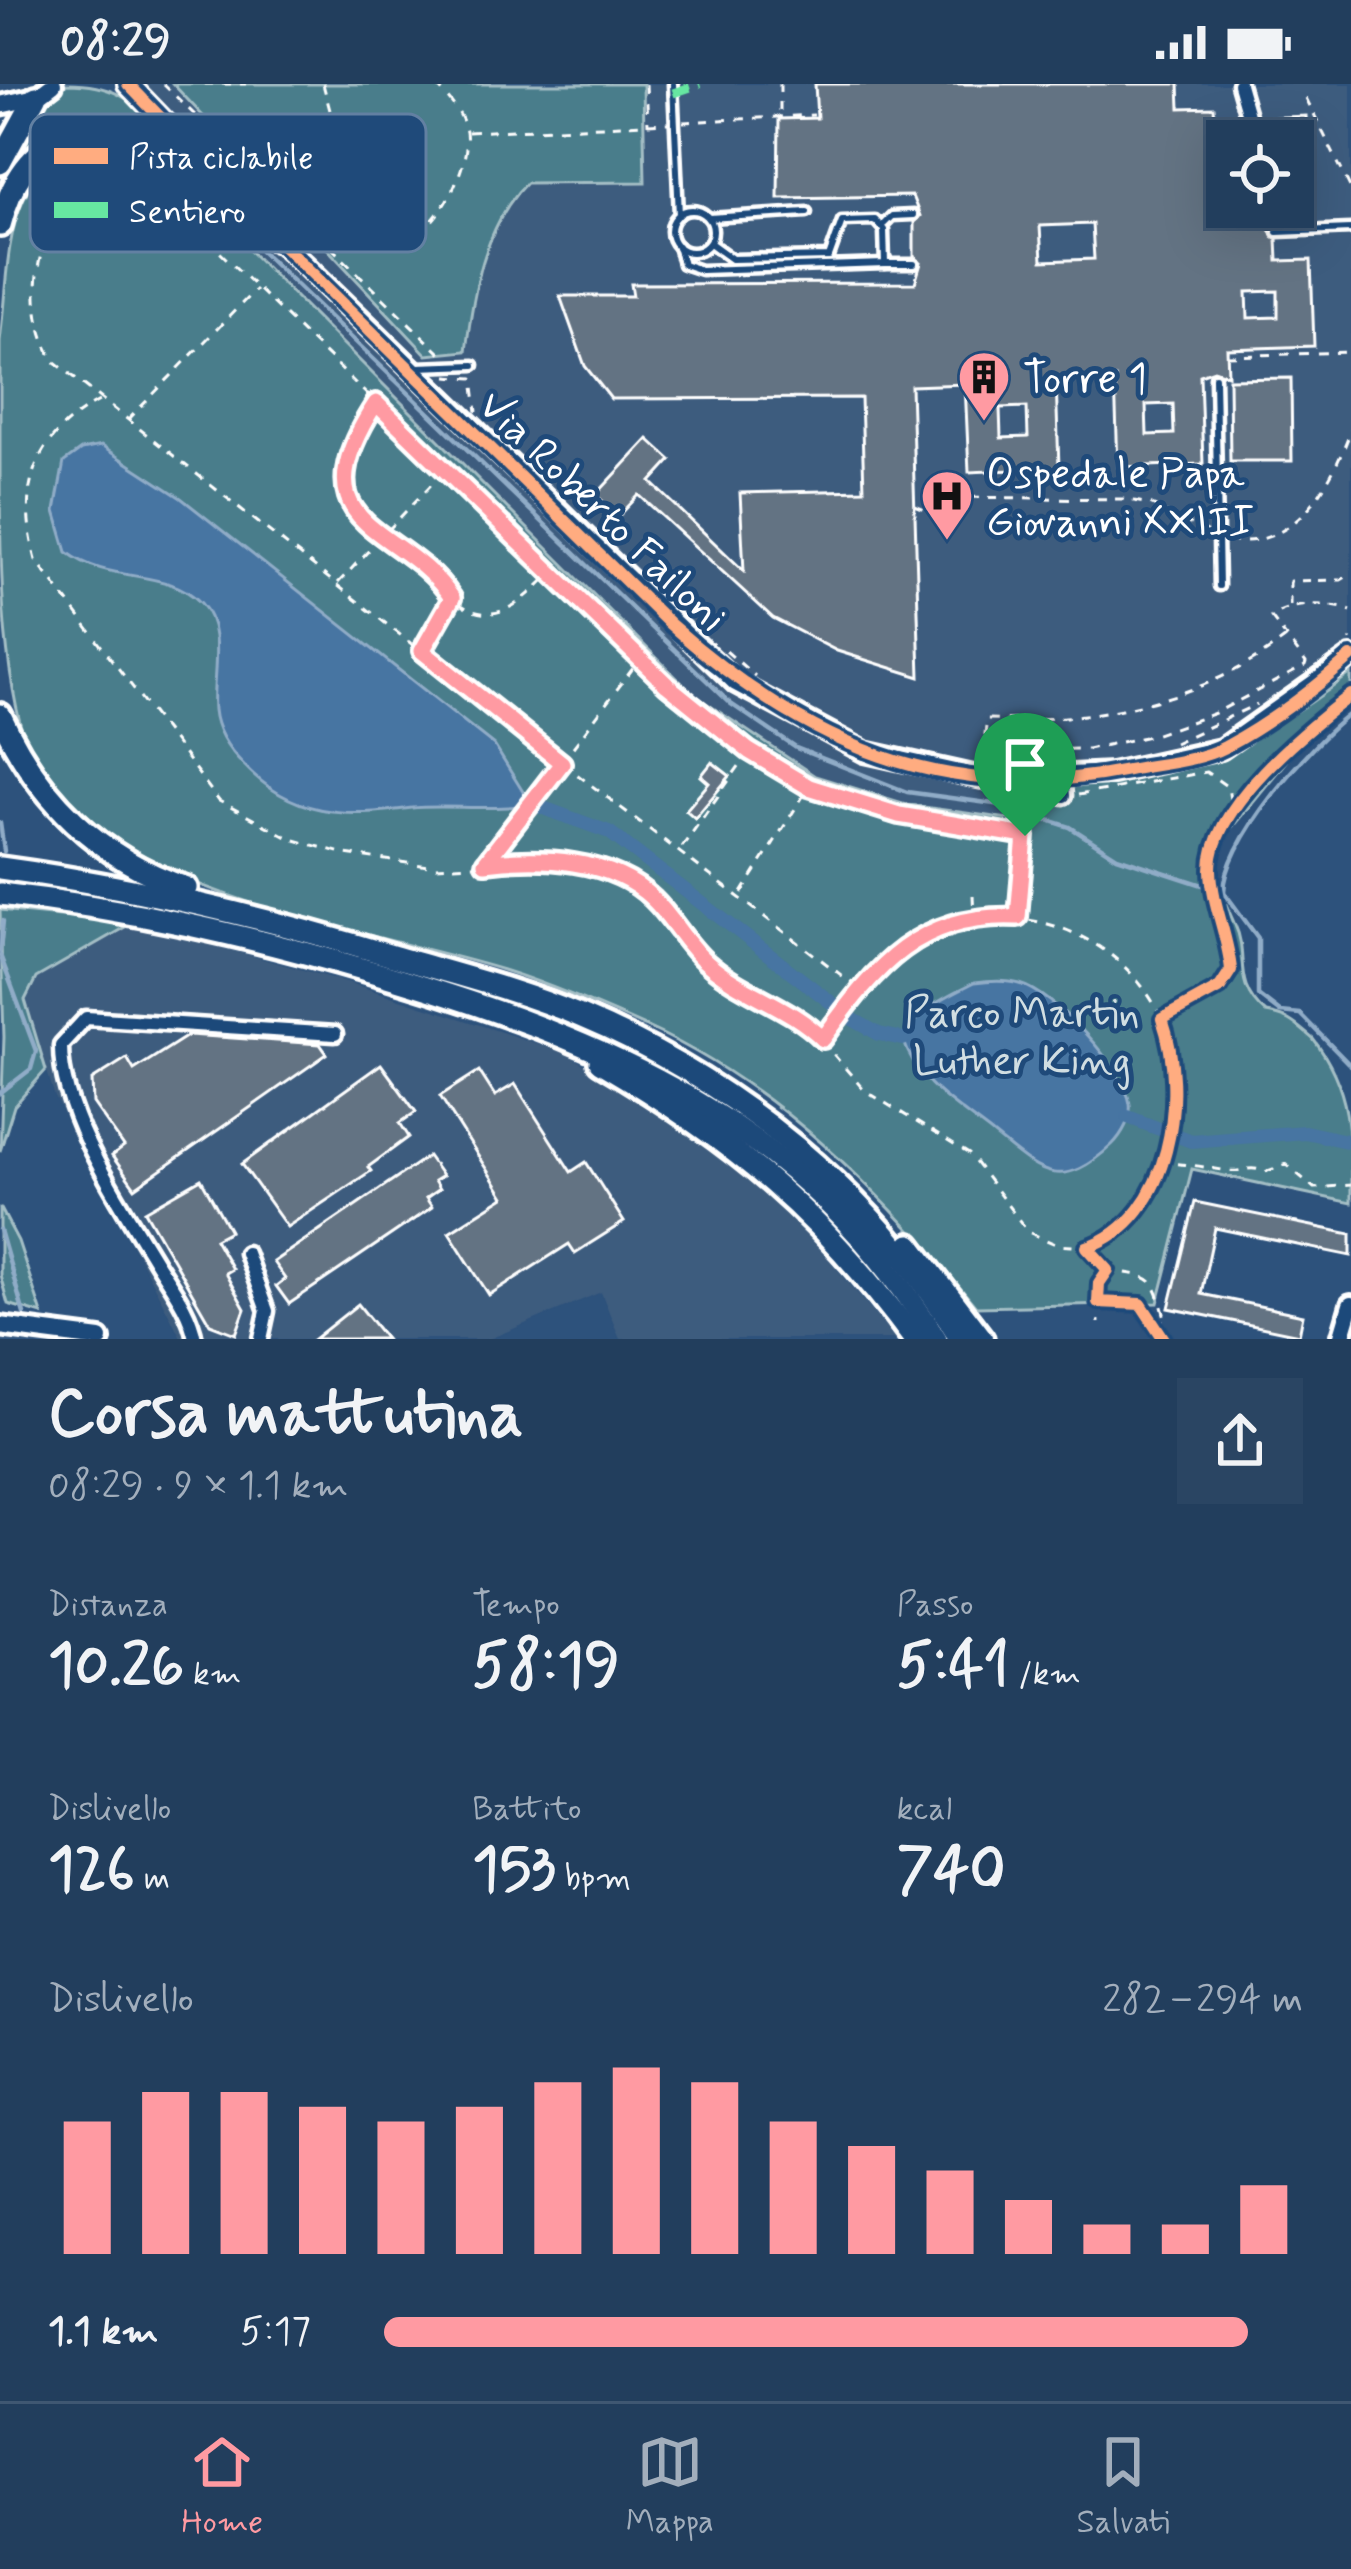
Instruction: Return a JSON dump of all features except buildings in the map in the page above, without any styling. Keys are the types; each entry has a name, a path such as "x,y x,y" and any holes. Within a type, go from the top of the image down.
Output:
{"highway":[{"path":"0,164 30,114"},
{"path":"0,225 14,183 30,163"},
{"path":"0,715 38,784 97,843 228,909"},
{"path":"0,868 228,909 491,986 631,1040 813,1148 903,1235 982,1339"},
{"path":"0,894 215,928 516,1017 643,1069 764,1148 845,1223 936,1339"},
{"path":"516,1017 542,1037 667,1102 764,1170 846,1249 914,1339"},
{"path":"779,1132 893,1243 962,1339"}],"street":[{"name":"Via Roberto Failoni","path":"112,84 154,114"},
{"name":"Via Roberto Failoni","path":"128,84 155,114"},
{"path":"1239,84 1249,118"},
{"path":"0,105 44,91"},
{"name":"Via Roberto Failoni","path":"291,252 736,683 865,752 987,778 1062,780 1221,749 1282,711 1351,657"},
{"path":"195,1339 184,1309 119,1202 60,1080 61,1045 86,1018 335,1034"},
{"path":"246,1253 267,1311 261,1339"},
{"path":"1341,1339 1351,1305"},
{"path":"0,1327 100,1339"}],"lane":[{"path":"673,84 679,215 671,233 683,263 701,270 914,264"},
{"path":"679,215 698,211 709,218 807,212"},
{"path":"885,264 883,225 892,216 914,215"},
{"path":"677,246 694,252 710,243 709,218"},
{"path":"710,243 732,259 829,257 842,221 874,220 883,225"},
{"path":"1277,232 1351,229"},
{"path":"409,367 474,365"},
{"path":"1215,377 1220,586"}],"path":[{"path":"163,84 194,114"},
{"path":"204,84 246,84"},
{"path":"323,84 331,114"},
{"path":"426,224 465,159 466,132 459,112 436,84"},
{"path":"646,84 648,124"},
{"path":"780,84 780,117"},
{"path":"1294,84 1306,98 1351,189"},
{"path":"466,132 814,115"},
{"path":"41,252 40,333 55,362 562,763 857,987"},
{"path":"218,252 640,659 749,751 809,787 920,820 1025,836"},
{"path":"336,252 445,358 447,377 473,378 476,411 491,426"},
{"path":"127,421 257,288"},
{"path":"1227,356 1351,352"},
{"path":"100,400 73,413 46,444 31,477 29,533 45,573 219,801 291,839 435,867 549,861 610,872 650,895 706,963 805,1021 864,1090 969,1154 1028,1232 1058,1245 1092,1245 1108,1270"},
{"path":"376,403 353,448 346,479 354,511 381,539 436,573 452,598 472,611 494,614 518,607 551,573"},
{"path":"953,497 1123,499 1150,504 1219,538 1262,539 1290,526 1309,510 1337,468 1351,430"},
{"path":"337,584 445,470"},
{"path":"915,506 958,523"},
{"path":"1290,608 1290,581 1341,580 1351,574"},
{"path":"422,651 452,598"},
{"path":"1286,638 1260,658 1147,703 1053,719 987,718 983,749 1088,749 1190,722 1305,666 1286,638 1270,617 1290,608 1351,611"},
{"path":"718,645 764,684"},
{"path":"485,863 640,659"},
{"path":"1282,689 1309,671"},
{"path":"1173,744 1262,701"},
{"path":"680,850 735,779 749,751"},
{"path":"1018,917 1025,836 1034,806 1062,780 1205,772 1228,787 1229,815"},
{"path":"741,895 809,787"},
{"path":"1229,815 1252,790"},
{"path":"973,895 974,920"},
{"path":"823,1039 857,987 924,934 974,920 1018,917 1061,928 1119,960 1139,980 1164,1024 1182,1008"},
{"path":"1151,1184 1166,1146"},
{"path":"1159,1163 1196,1162 1240,1171 1250,1165 1265,1172 1286,1164 1315,1188 1351,1185"},
{"path":"1099,1323 1099,1282 1108,1270"},
{"path":"1108,1270 1139,1272 1152,1280 1166,1321 1150,1314"},
{"path":"1098,1302 1117,1302"},
{"path":"1150,1314 1164,1339"}],"shaded area":[{"name":"Ospedale Papa Giovanni XXIII","path":"144,84 1351,84 1351,673 1233,750 1155,774 1031,800 1017,820 909,805 815,776 694,695 251,252 426,252 426,114 176,114"},
{"path":"101,446 181,498 494,745 530,803 342,812 301,804 262,782 233,753 217,725 215,640 201,603 172,584 101,569 67,552 55,511 64,462 81,450"},
{"path":"132,923 347,982 566,1053 756,1173 896,1339 620,1339 601,1292 489,1339 182,1339 55,1097 25,999 36,978"},
{"path":"1009,982 1034,990 1086,1034 1115,1072 1130,1104 1129,1115 1116,1141 1093,1161 1062,1173 1035,1166 950,1101 918,1068 903,1039 909,1029 933,1005 974,983"}],"green space":[{"path":"67,84 108,90 144,114 34,114"},
{"path":"173,84 643,84 645,182 526,183 490,240 466,351 427,355 330,252 426,252 426,114 201,114"},
{"path":"30,121 30,168 4,182 3,173"},
{"name":"Parco Martin Luther King","path":"29,189 30,252 251,252 694,695 815,776 909,805 1016,820 1044,792 1171,767 1241,742 1351,673 1351,704 1297,748 1220,842 1217,876 1239,937 1248,991 1266,1013 1287,1019 1313,1039 1335,1075 1349,1134 1351,1203 1192,1169 1158,1303 976,1307 905,1225 827,1148 741,1080 695,1051 630,1019 521,976 241,900 175,874 116,843 66,803 29,754 7,648 0,341 10,244"},
{"path":"0,910 132,923 36,978 25,1000 46,1070 14,1106 0,1151 4,1037"},
{"path":"0,1207 18,1241 42,1314 8,1304 0,1275"}],"waterway":[{"path":"263,252 731,704 796,748 907,792 1002,805 1070,827 1117,857 1224,892"},
{"path":"1351,713 1272,795 1238,846 1224,892 1258,938 1258,995 1280,1012 1300,1014 1351,1066"},
{"path":"530,803 609,832 854,1020 879,1034 903,1039"},
{"path":"0,823 4,851"},
{"path":"0,951 3,921"},
{"path":"0,955 36,1051 31,1069 0,1093"},
{"path":"1128,1117 1191,1141 1305,1132 1351,1142"},
{"path":"0,1230 24,1314"}],"marked path":[{"path":"673,93 700,84"}],"cycle path":[{"path":"128,84 157,114"},
{"path":"290,252 670,624 773,703 881,756 938,772 998,780 1061,779 1190,759 1225,747 1258,727 1351,657"},
{"path":"1164,1339 1141,1304 1098,1302 1099,1283 1108,1270 1087,1247 1116,1232 1138,1210 1166,1150 1173,1082 1162,1019 1220,987 1231,970 1211,870 1226,821 1263,772 1351,695"}],"place":[{"name":"Torre 1","path":"984,423"},
{"name":"Ospedale Papa Giovanni XXIII","path":"947,542"}],"route":[{"path":"376,403 685,702 749,751 809,787 899,815 961,829 1025,836 1018,917 955,922 924,934 857,987 823,1039 805,1021 706,963 650,895 610,872 549,861 485,863 562,763 422,651 452,598 436,573 381,539 354,511 346,479 362,424 376,403"}]}
